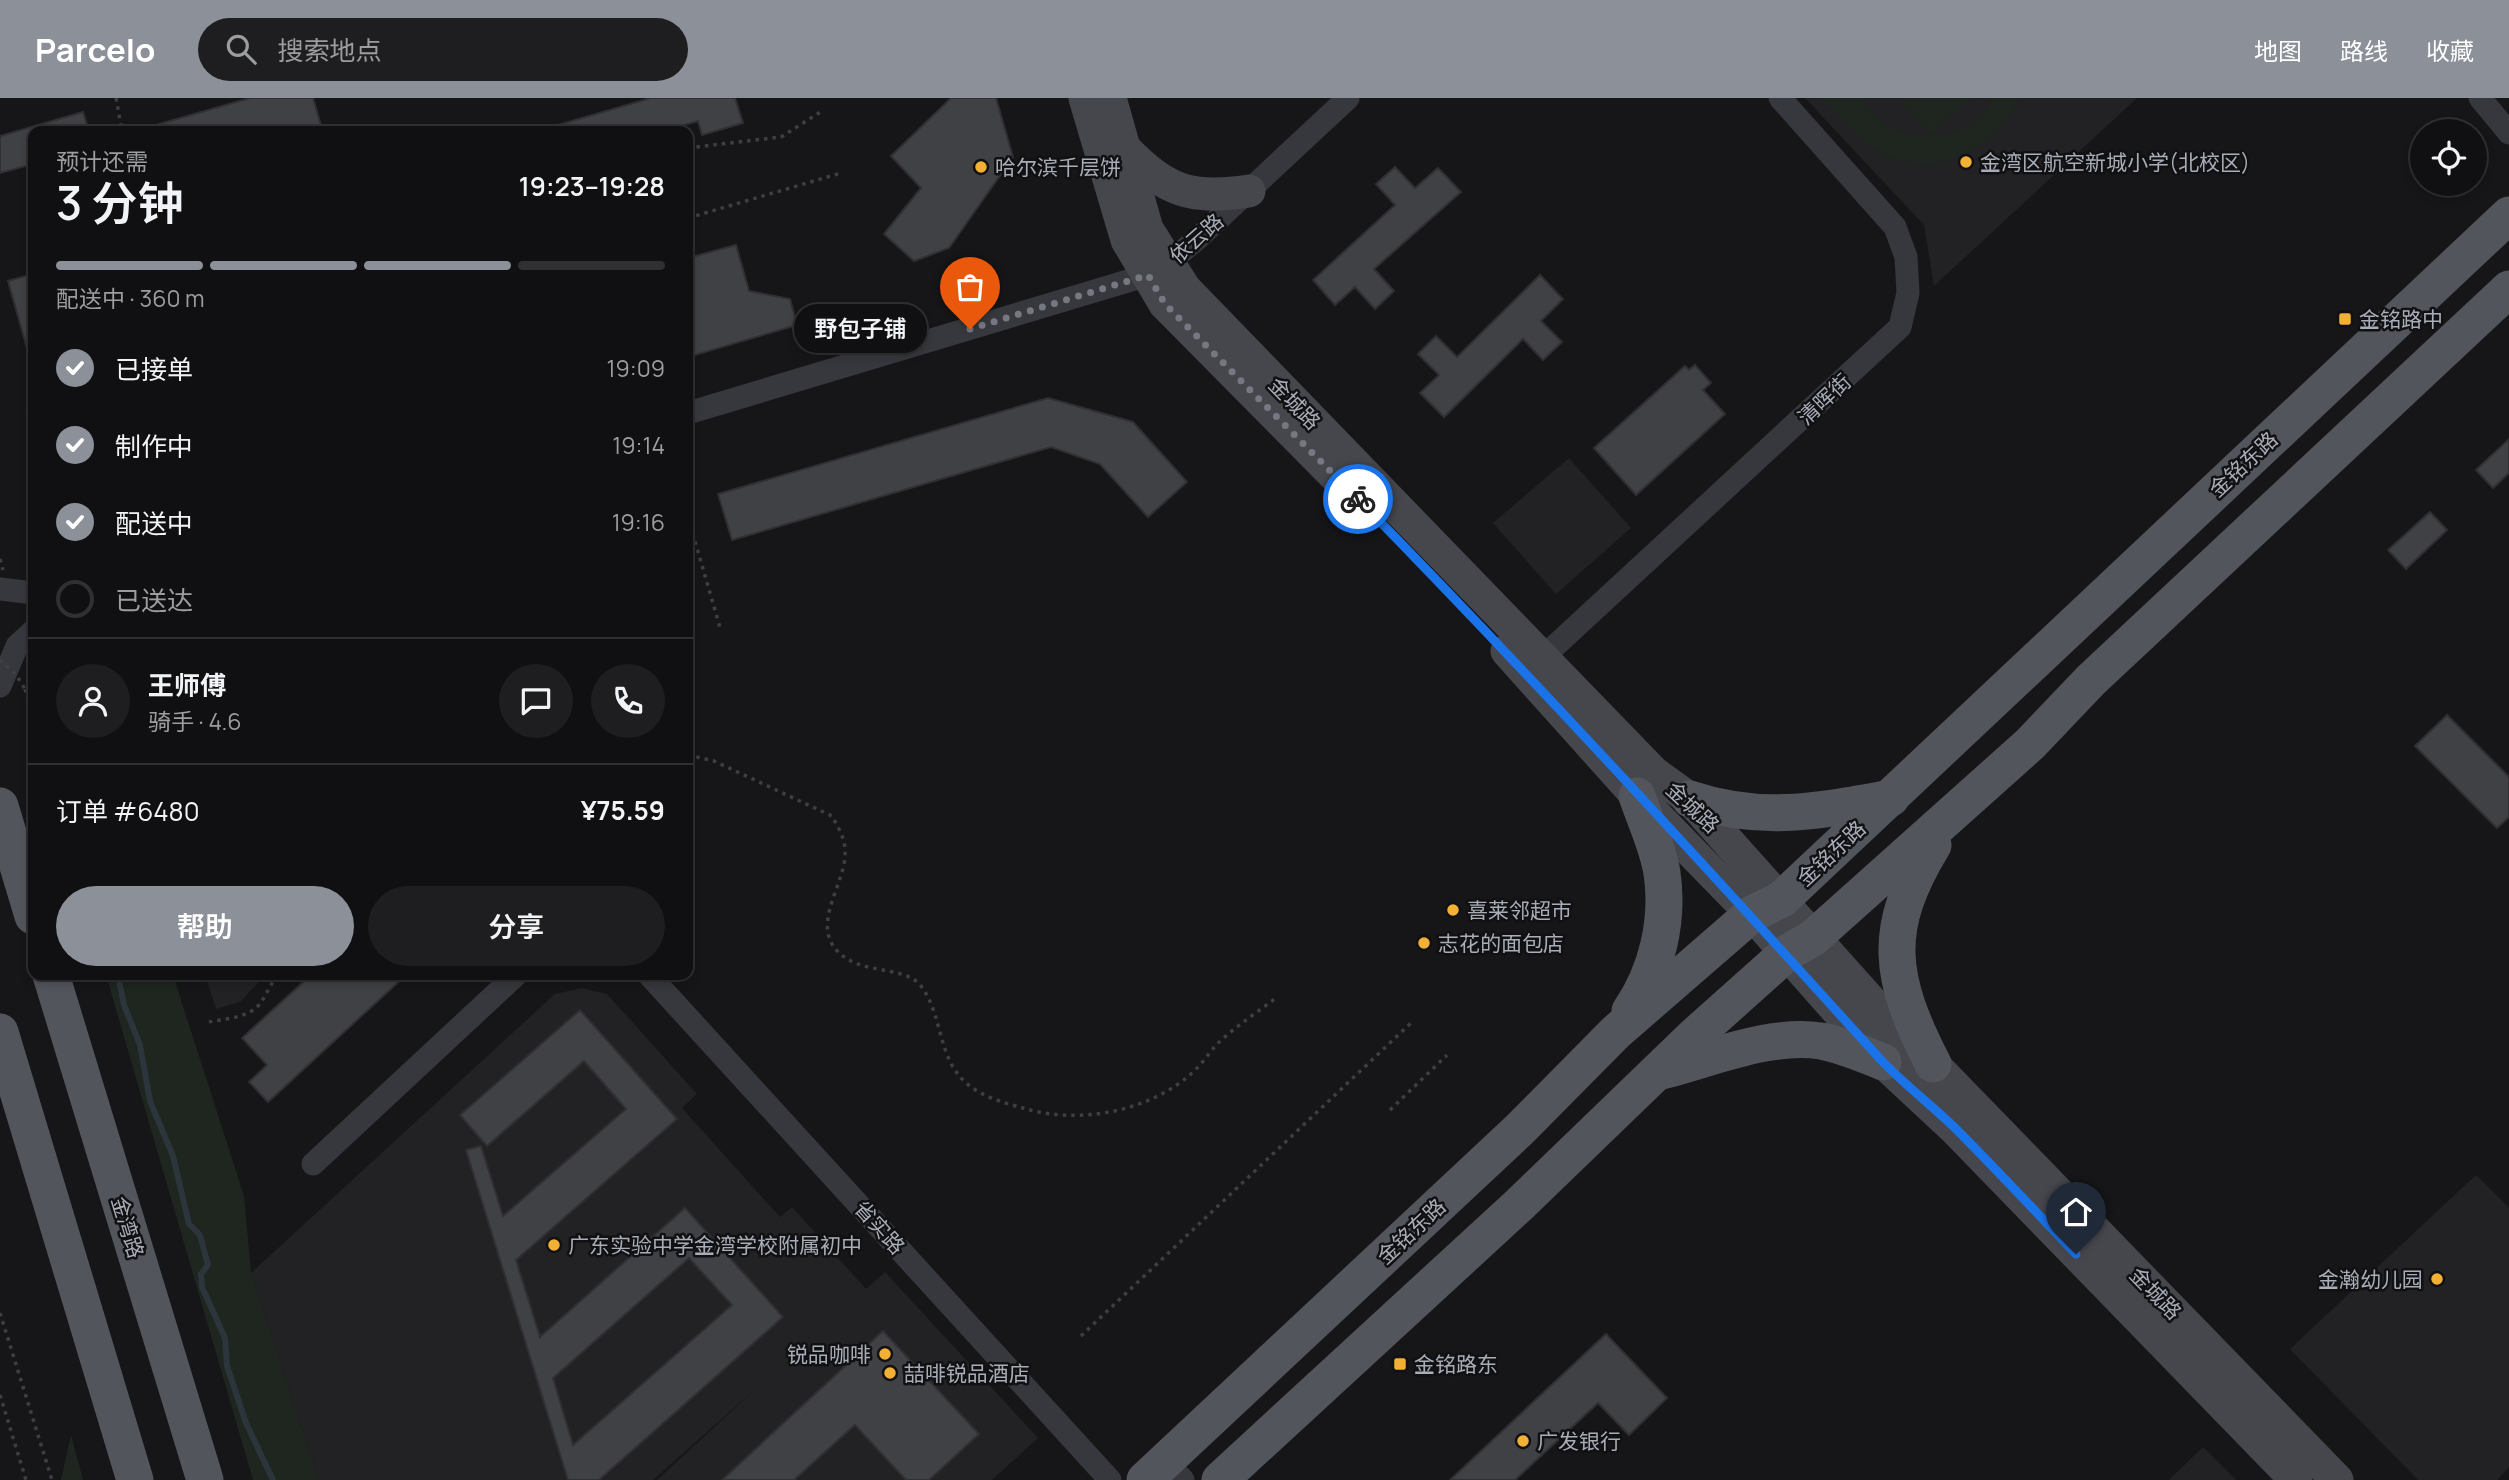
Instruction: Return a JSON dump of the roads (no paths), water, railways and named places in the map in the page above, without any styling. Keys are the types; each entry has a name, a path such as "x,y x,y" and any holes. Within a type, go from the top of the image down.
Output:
{"main road":[{"name":"金铭东路","path":"1164,1474 1253,1379 1520,1129 1616,1032 1767,907 1891,798 2509,215"},
{"path":"1220,1480 1520,1204 1656,1073 1950,817 2100,671 2500,297 2454,266"},
{"path":"1941,751 1978,791"},
{"path":"1616,1032 1639,998 1650,973 1660,938 1664,904 1662,871 1637,796"},
{"path":"1690,799 1745,813 1774,815 1814,812 1891,798"},
{"path":"0,806 28,899"},
{"path":"1933,1064 1909,1016 1899,973 1897,939 1909,884 1950,817"},
{"name":"金湾路","path":"53,980 205,1480"},
{"path":"0,1032 135,1480"},
{"path":"1656,1073 1749,1047 1790,1040 1821,1041 1883,1062"},
{"path":"1588,1060 1627,1100"},
{"path":"1253,1379 1290,1416"}],"street":[{"name":"金城路","path":"1085,98 1126,240 1198,303 1654,773 1690,799 1883,1062 1956,1130 2295,1480"},
{"name":"金城路","path":"1110,98 1158,269 1165,304 1516,661 1637,796 1767,907"},
{"name":"依云路","path":"693,411 1158,269 1249,191 1348,98"},
{"name":"清晖街","path":"1543,657 1900,327 1908,293 1907,269 1906,257 1895,227 1780,98"},
{"path":"2480,98 2509,133"},
{"path":"1125,149 1146,172 1164,184 1185,192 1217,196 1249,191"},
{"path":"0,589 28,592"},
{"path":"0,686 17,646 28,636"},
{"name":"金城路","path":"1800,946 1933,1064 2337,1480"},
{"path":"313,1164 511,980"},
{"name":"省实路","path":"654,980 1110,1480"}],"waterway":[{"path":"119,980 124,1005 140,1045 150,1101 173,1156 189,1224 200,1235 208,1265 201,1274 202,1287 225,1338 227,1366 246,1423 273,1480"}],"place":[{"name":"金湾区航空新城小学(北校区)","path":"1966,162"},
{"name":"哈尔滨千层饼","path":"981,167"},
{"name":"金铭路中","path":"2345,319"},
{"name":"野包子铺","path":"970,329"},
{"name":"喜莱邻超市","path":"1453,910"},
{"name":"志花的面包店","path":"1424,943"},
{"name":"广东实验中学金湾学校附属初中","path":"554,1245"},
{"name":"金瀚幼儿园","path":"2437,1279"},
{"name":"锐品咖啡","path":"885,1354"},
{"name":"金铭路东","path":"1400,1364"},
{"name":"喆啡锐品酒店","path":"890,1373"},
{"name":"广发银行","path":"1523,1441"}]}
